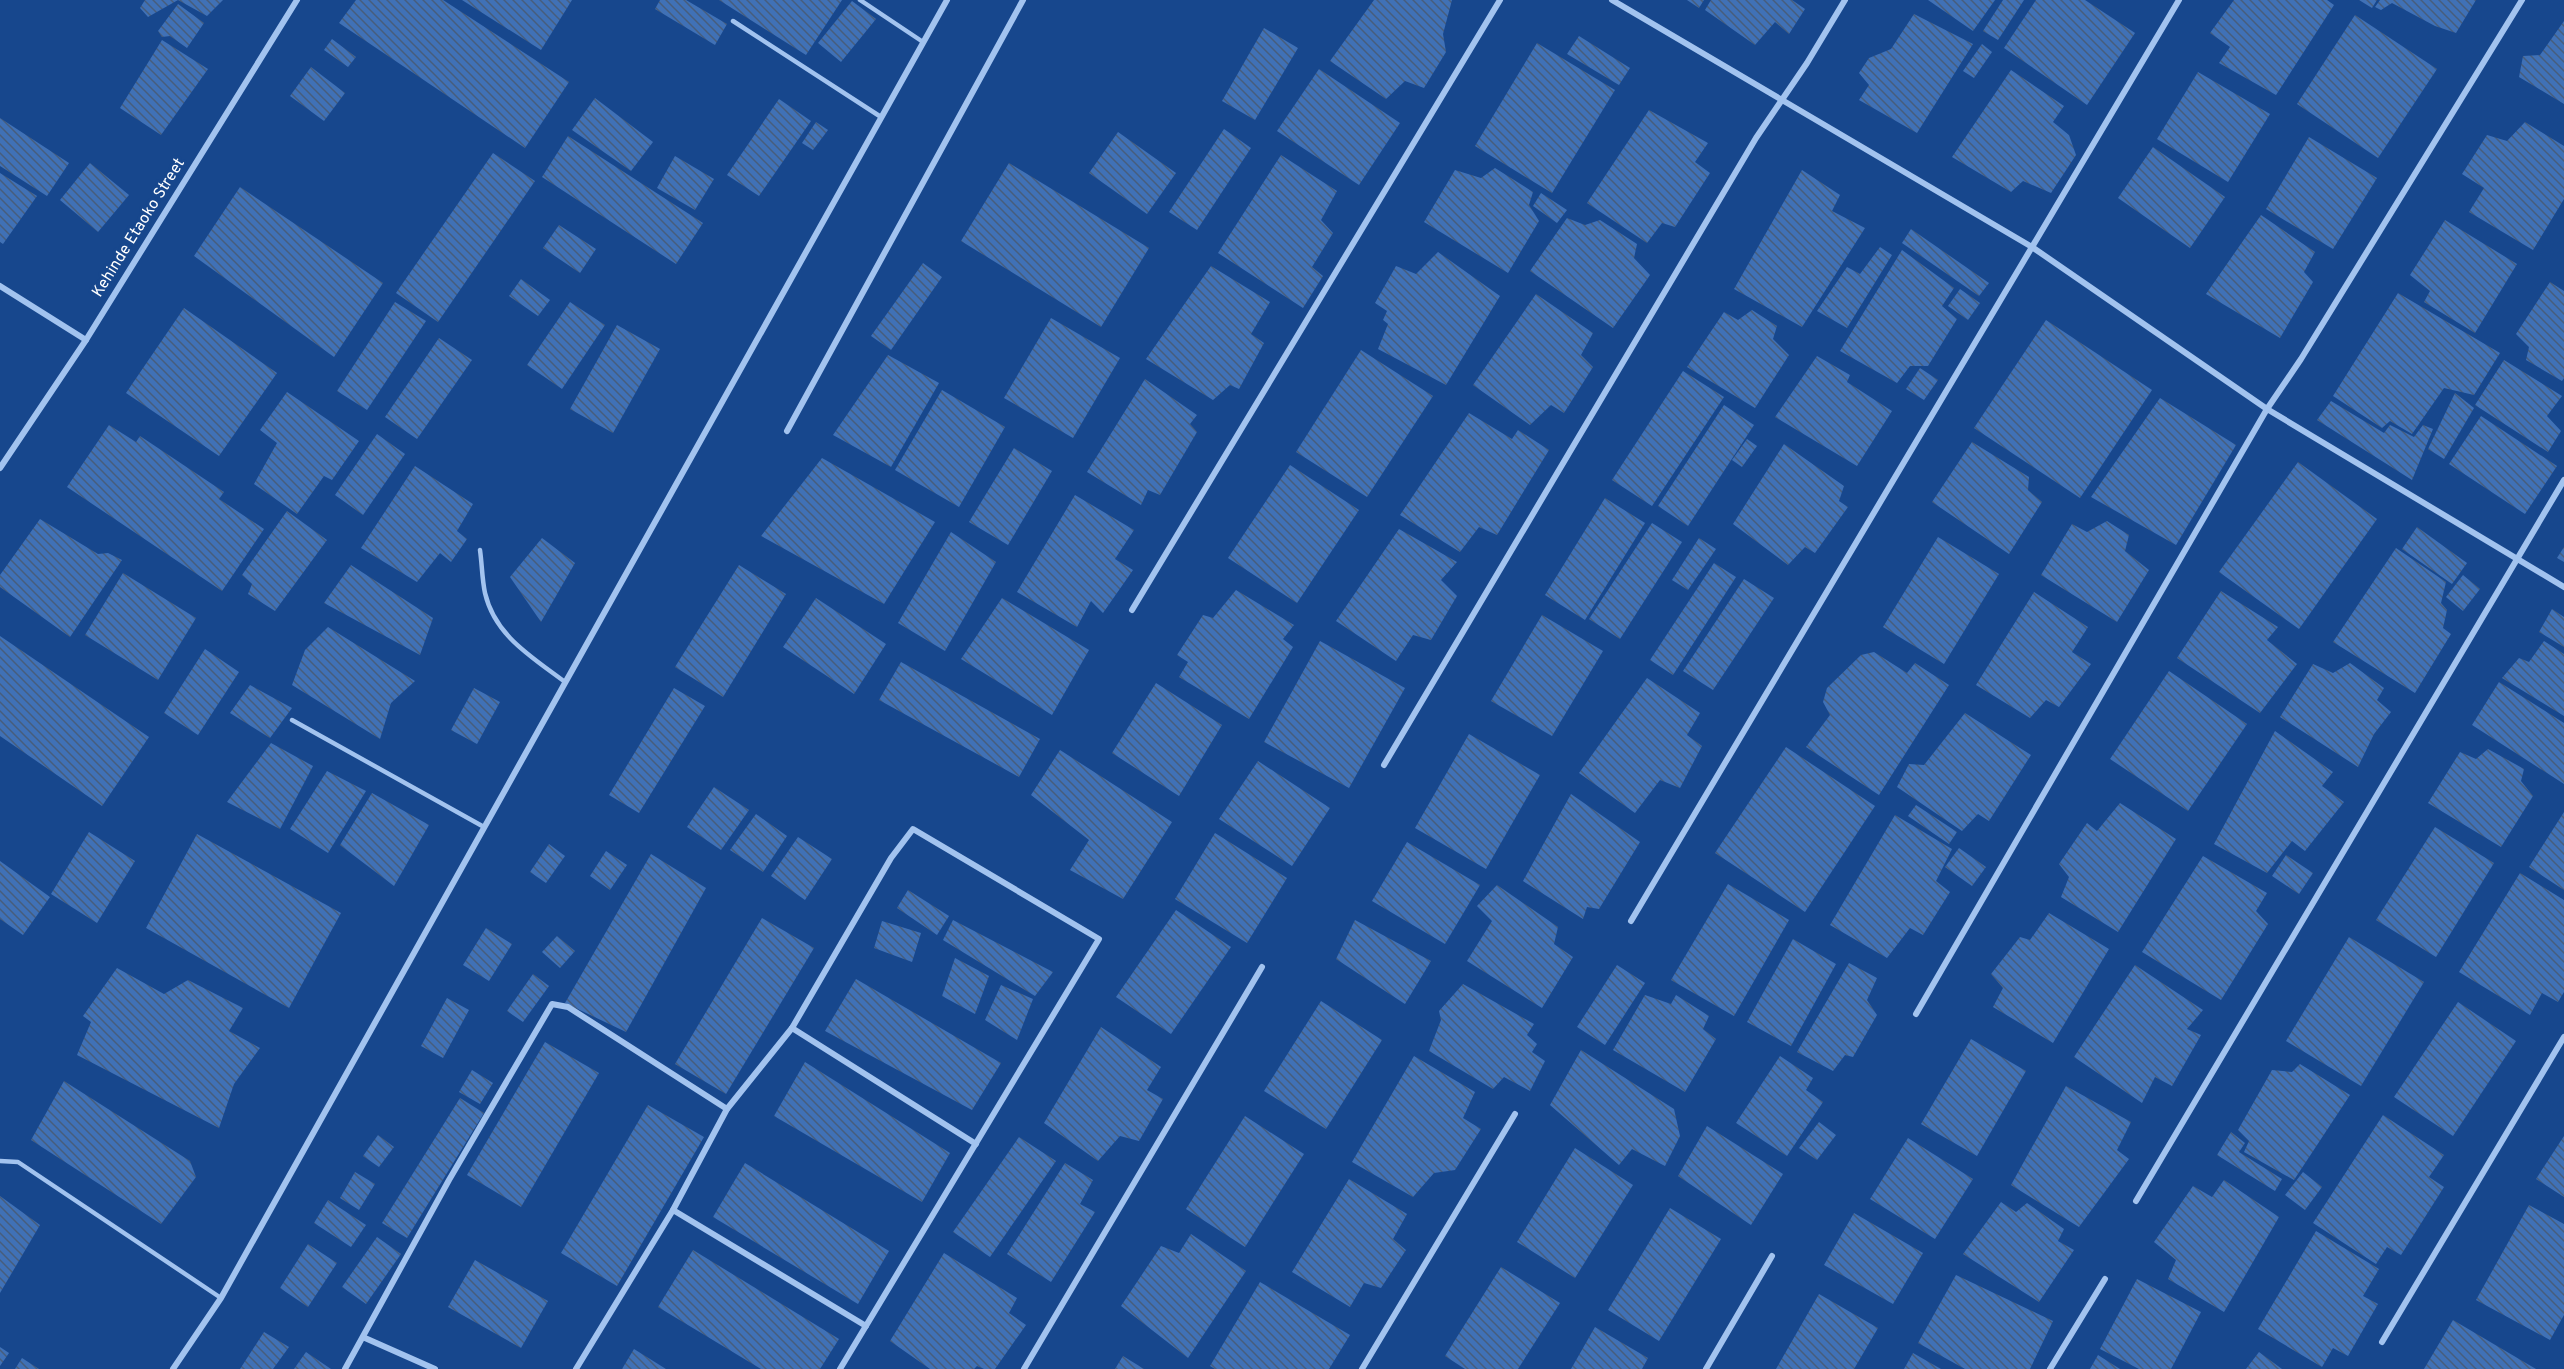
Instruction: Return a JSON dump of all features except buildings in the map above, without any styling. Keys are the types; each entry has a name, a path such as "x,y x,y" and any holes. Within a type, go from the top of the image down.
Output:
{"street":[{"name":"Kehinde Etaoko Street","path":"0,468 86,340 297,0"},
{"path":"173,1369 221,1298 947,0"},
{"path":"787,430 1023,0"},
{"path":"1132,610 1500,0"},
{"path":"1612,0 2032,248 2267,409 2564,587"},
{"path":"1384,765 1756,138 1845,0"},
{"path":"1631,921 2179,0"},
{"path":"1916,1014 2267,409 2301,358 2522,0"},
{"path":"0,286 86,340"},
{"path":"2136,1201 2515,559 2564,480"},
{"path":"576,1369 673,1210 727,1109 792,1028 891,858 913,829 1099,939 840,1369"},
{"path":"1024,1369 1262,967"},
{"path":"345,1369 449,1180 552,1004 568,1007 727,1109"},
{"path":"792,1028 976,1144"},
{"path":"2382,1342 2564,1038"},
{"path":"1362,1369 1515,1114"},
{"path":"673,1210 866,1326"},
{"path":"1706,1369 1772,1256"},
{"path":"2050,1369 2105,1279"},
{"path":"364,1338 435,1369"}],"lane":[{"path":"860,0 923,42"},
{"path":"733,21 881,117"},
{"path":"480,550 485,593 495,621 509,638 566,682"},
{"path":"292,720 484,827"},
{"path":"0,1161 18,1162 221,1298"}]}
